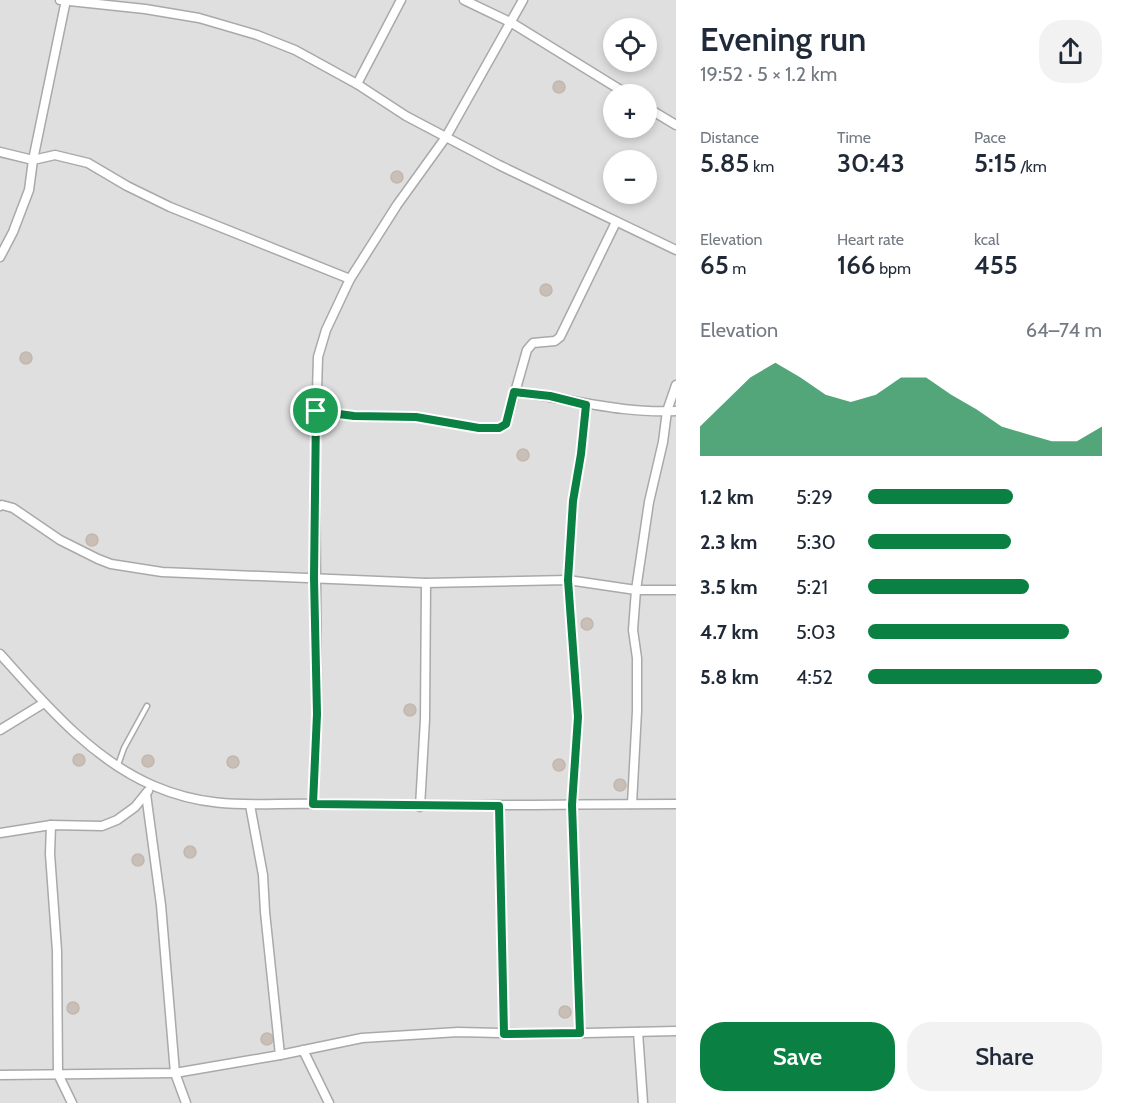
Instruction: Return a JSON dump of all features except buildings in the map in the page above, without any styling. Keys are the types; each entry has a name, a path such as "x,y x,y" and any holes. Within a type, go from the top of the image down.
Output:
{"street":[{"path":"0,257 13,232 29,190 64,0 145,9 223,24 295,50 357,84 406,116 509,171 676,250"},
{"path":"357,84 402,0"},
{"path":"464,0 512,23 611,84"},
{"path":"313,804 317,714 314,578 318,357 326,330 350,279 397,205 446,137 524,0"},
{"path":"657,114 676,125"},
{"path":"0,152 33,160 55,154 88,163 127,186 170,207 350,279"},
{"path":"316,411 354,416 416,417 479,428 499,428 506,424 527,350 533,342 551,342 558,339 616,222"},
{"path":"632,804 638,690 633,630 636,590 649,501 676,385"},
{"path":"514,392 550,396 586,405 671,411"},
{"path":"580,1033 572,805 578,717 568,580 573,501 586,405"},
{"path":"0,506 13,508 60,540 111,564 162,572 426,583 568,580 636,590 676,590"},
{"path":"420,807 426,708 426,583"},
{"path":"0,654 44,703 94,748 118,766 153,785 197,801 232,805 313,804 420,807 676,804"},
{"path":"0,730 44,703"},
{"path":"0,833 51,825 102,826 117,820 135,807 153,785"},
{"path":"146,794 162,917 175,1072 186,1103"},
{"path":"250,805 263,875 280,1055"},
{"path":"499,806 504,1034"},
{"path":"51,825 50,854 57,951 58,1074 72,1103"},
{"path":"0,1075 175,1072 280,1055 362,1038 458,1032 504,1034 676,1031"},
{"path":"638,1032 643,1103"},
{"path":"303,1050 329,1103"}],"lane":[{"path":"118,766 124,747 147,706"}],"shaded area":[{"path":"0,0 676,0 676,1103 0,1103"}],"route":[{"path":"514,392 550,396 586,405 573,501 568,580 578,717 572,805 580,1033 504,1034 499,806 420,807 313,804 317,714 314,578 316,411 354,416 416,417 479,428 499,428 506,424 514,392"}]}
